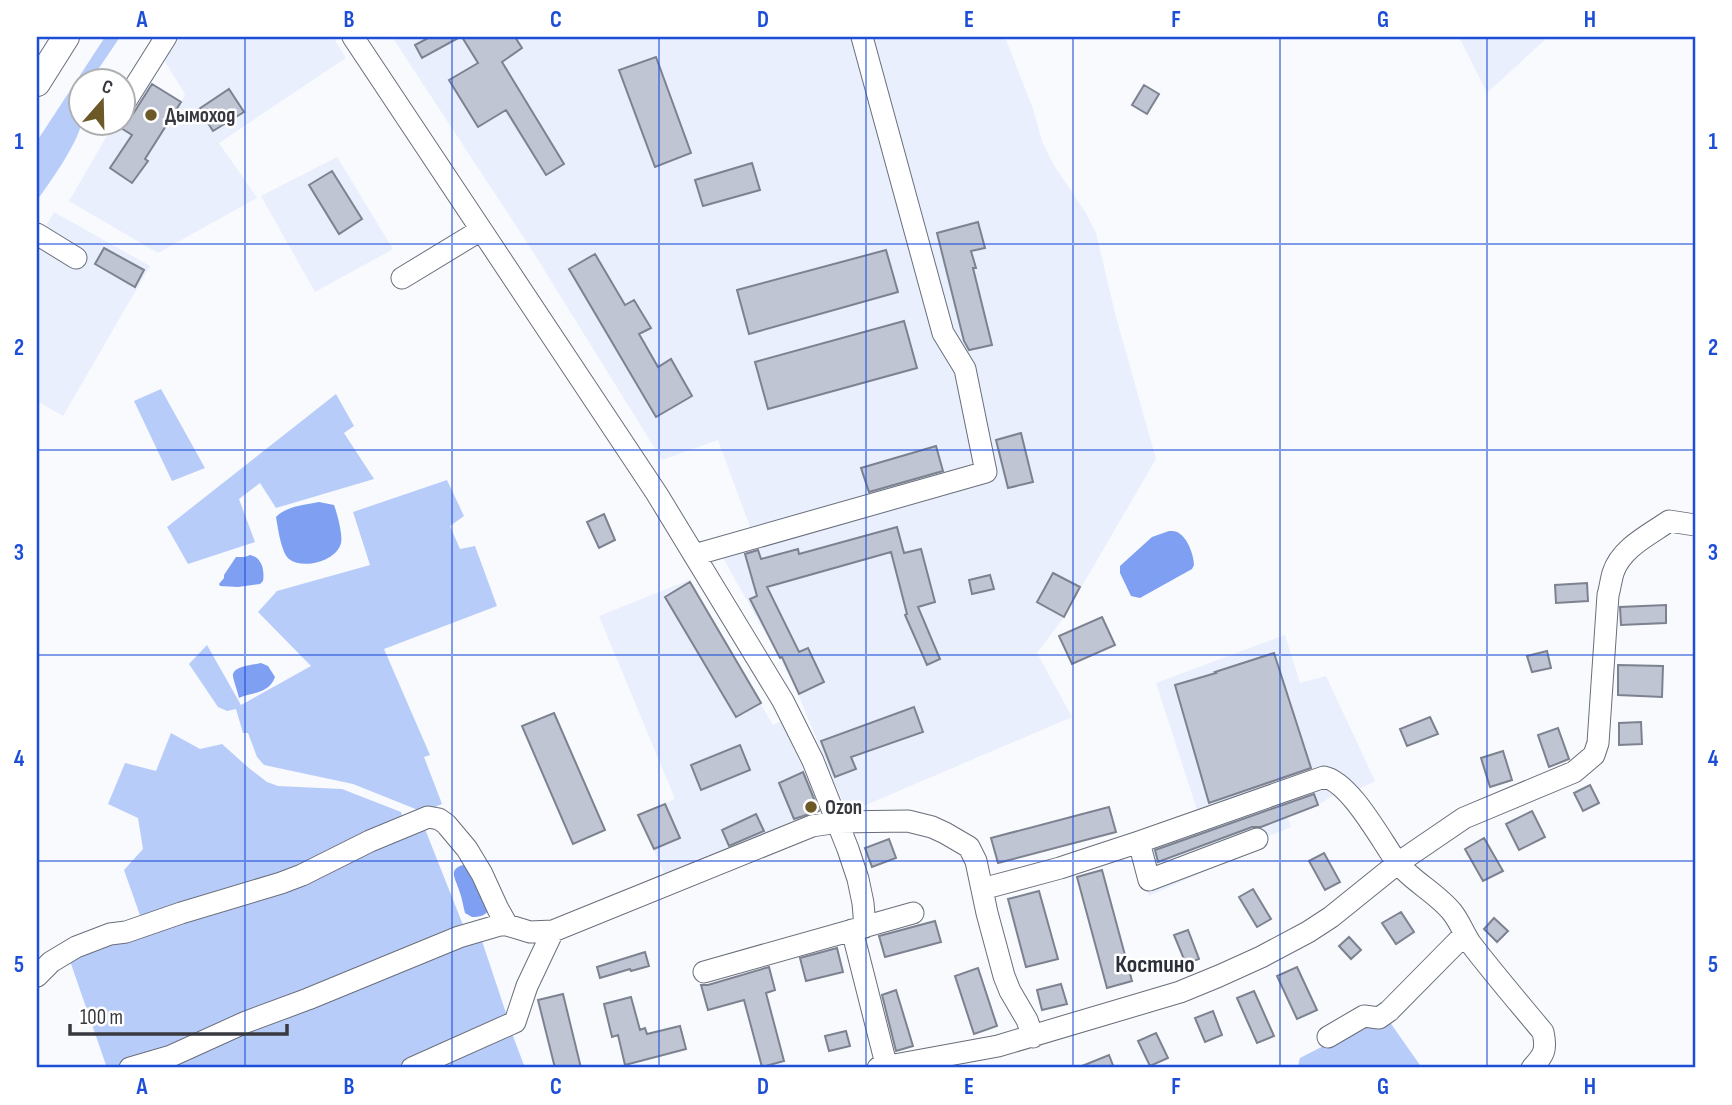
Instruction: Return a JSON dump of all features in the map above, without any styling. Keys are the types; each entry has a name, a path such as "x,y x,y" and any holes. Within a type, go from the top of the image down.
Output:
{"main road":[{"path":"37,83 66,37"}],"street":[{"path":"136,85 166,37"},
{"path":"353,37 649,482 783,701 838,822 858,879 863,903 858,929 884,1068 998,1046 1180,992 1261,957 1308,932 1398,863 1464,818 1574,772 1594,755 1598,743 1608,595 1613,572 1631,547 1669,521 1695,525"},
{"path":"694,555 986,471 965,369 943,333 862,37"},
{"path":"402,278 481,230"},
{"path":"37,234 76,258"},
{"path":"982,889 1060,868 1324,777 1331,779 1356,805 1398,863 1452,912 1465,934 1543,1032 1543,1056 1532,1068"},
{"path":"37,975 51,962 76,947 110,934 127,932 281,883 428,817 439,819 446,824 467,849 507,925"},
{"path":"130,1068 171,1056 246,1022 459,937 500,925 530,932 554,931 812,826 838,822 920,823 961,841 973,853 1004,976 1033,1037"},
{"path":"1139,842 1149,880 1257,839"},
{"path":"704,971 913,914"},
{"path":"412,1068 515,1022 527,986 554,931"},
{"path":"1328,1037 1364,1016 1379,1018 1389,1011 1465,934"}],"shaded area":[{"path":"105,37 120,37 100,66 86,66"},
{"path":"180,37 333,37 346,58 219,143 257,198 158,253 69,201 107,136 136,136 136,104 150,82 182,101 185,94 164,60"},
{"path":"392,37 1005,37 1033,109 1042,141 1053,164 1096,233 1116,317 1156,459 1064,617 1037,653 1072,717 861,807 843,803 793,682 723,558 757,546 718,440 662,460 530,247"},
{"path":"1459,37 1548,37 1487,93"},
{"path":"66,97 66,136 77,136 37,200 37,141"},
{"path":"337,157 393,249 315,292 261,196"},
{"path":"54,212 150,266 63,416 37,401 37,242"},
{"path":"161,389 205,468 172,481 134,401"},
{"path":"336,394 354,426 344,433 374,479 276,508 260,483 239,499 255,542 188,564 167,527"},
{"path":"447,480 464,516 450,526 460,549 475,546 497,606 384,649 430,755 424,757 442,804 423,812 353,784 264,765 257,757 248,733 243,733 236,709 227,711 218,707 189,664 207,645 241,705 311,666 258,612 277,591 370,565 353,512"},
{"path":"689,580 773,725 781,721 822,809 666,877 638,815 675,799 599,616"},
{"path":"1285,635 1300,683 1326,676 1375,781 1339,798 1335,794 1318,805 1288,817 1291,827 1264,838 1266,844 1149,896 1132,840 1199,816 1156,683"},
{"path":"171,733 200,749 222,744 267,782 278,786 342,789 401,812 404,821 319,862 142,921 124,870 143,849 138,818 108,804 125,763 156,771"},
{"path":"423,824 465,930 153,1057 107,1068 69,958 327,871 360,858 382,842"},
{"path":"481,938 507,1016 399,1068 154,1068"},
{"path":"1387,1018 1422,1068 1294,1068 1298,1066 1300,1058 1370,1022"},
{"path":"507,1035 513,1036 525,1068 429,1068"}],"water":[{"path":"319,502 334,505 341,543 333,555 319,562 295,562 289,559 284,551 276,517 290,508"},
{"path":"1169,531 1178,532 1186,540 1193,557 1192,569 1140,598 1131,596 1120,573 1120,566 1152,537"},
{"path":"250,555 257,558 261,564 263,581 260,584 238,587 220,586 236,557"},
{"path":"261,663 268,666 275,677 272,683 264,690 239,698 234,671"},
{"path":"466,864 489,909 480,916 472,917 465,913 454,877 456,868"}],"building":[{"path":"430,37 460,37 422,58 415,45"},
{"path":"462,37 515,37 522,48 502,62 564,164 546,175 506,110 478,127 449,80 478,63"},
{"path":"656,57 691,153 655,167 619,70"},
{"name":"Дымоход","path":"152,84 181,102 145,159 148,161 132,183 110,168 131,136 136,136 136,109"},
{"path":"1144,85 1159,94 1147,114 1132,105"},
{"path":"229,89 244,112 213,131 199,109"},
{"path":"752,163 760,190 703,206 695,180"},
{"path":"332,171 362,219 339,234 309,185"},
{"path":"978,222 985,248 971,251 992,345 969,350 964,341 937,233"},
{"path":"104,248 144,270 135,287 95,264"},
{"path":"886,250 898,292 749,334 737,290"},
{"path":"595,254 625,305 634,300 651,328 639,334 658,367 671,359 692,396 656,417 569,269"},
{"path":"904,321 917,368 768,409 755,362"},
{"path":"1021,433 1033,482 1008,488 996,440"},
{"path":"936,446 943,471 869,492 861,468"},
{"path":"604,514 615,540 599,548 587,522"},
{"path":"897,527 904,553 921,549 935,602 918,607 940,659 927,665 905,615 907,614 891,552 767,587 799,652 808,648 824,682 799,694 750,599 757,596 745,554 758,550 761,559 798,549 799,554"},
{"path":"1053,573 1080,587 1064,617 1037,602"},
{"path":"990,575 994,589 972,594 969,580"},
{"path":"690,582 761,703 736,717 665,597"},
{"path":"1587,583 1588,601 1556,603 1555,585"},
{"path":"1666,605 1666,623 1621,625 1620,607"},
{"path":"1102,617 1115,645 1072,664 1059,636"},
{"path":"1547,651 1551,668 1532,672 1527,656"},
{"path":"1274,653 1311,768 1209,803 1175,685"},
{"path":"1618,665 1663,666 1662,697 1618,695"},
{"path":"914,707 923,732 851,757 856,769 835,777 821,741"},
{"path":"554,713 605,830 573,844 522,726"},
{"path":"1430,717 1438,734 1407,746 1400,729"},
{"path":"1641,722 1642,744 1619,745 1619,723"},
{"path":"1558,728 1569,759 1549,767 1538,735"},
{"path":"740,745 750,770 701,790 691,765"},
{"path":"1503,751 1512,780 1490,787 1481,758"},
{"path":"803,772 819,811 794,819 779,783"},
{"path":"1590,785 1599,803 1583,811 1574,793"},
{"path":"1314,794 1318,805 1158,862 1155,850"},
{"path":"665,804 680,838 654,849 638,815"},
{"path":"1109,807 1116,832 998,863 991,838"},
{"path":"1532,811 1545,837 1519,850 1506,824"},
{"path":"756,814 764,831 729,846 722,830"},
{"path":"1484,838 1503,871 1483,881 1465,849"},
{"path":"889,839 896,858 872,867 865,848"},
{"path":"1324,853 1340,882 1325,890 1309,861"},
{"path":"1102,870 1132,981 1107,988 1077,877"},
{"path":"1253,889 1271,919 1257,927 1239,897"},
{"path":"1039,891 1058,959 1026,967 1008,899"},
{"path":"1401,912 1414,932 1396,944 1382,923"},
{"path":"1494,918 1508,931 1497,942 1484,929"},
{"path":"935,921 941,942 885,957 879,936"},
{"path":"1188,930 1199,959 1186,964 1174,935"},
{"path":"1349,937 1361,950 1351,959 1339,946"},
{"path":"837,948 843,972 806,981 800,958"},
{"path":"645,952 649,966 600,978 597,967"},
{"path":"769,967 775,990 766,993 784,1061 762,1067 744,1000 708,1010 701,985"},
{"path":"1297,967 1317,1010 1297,1019 1277,976"},
{"path":"978,968 997,1026 974,1034 955,976"},
{"path":"1061,984 1067,1004 1042,1010 1037,990"},
{"path":"896,990 913,1046 896,1051 882,995"},
{"path":"1254,991 1274,1036 1257,1043 1237,998"},
{"path":"563,994 581,1068 555,1068 538,1000"},
{"path":"631,997 640,1030 645,1028 647,1034 680,1026 686,1049 625,1065 618,1035 612,1037 604,1004"},
{"path":"1213,1011 1222,1035 1205,1042 1195,1018"},
{"path":"846,1031 850,1046 829,1051 825,1036"},
{"path":"1156,1033 1168,1058 1150,1066 1138,1041"},
{"path":"1109,1055 1114,1068 1077,1068"}],"place":[{"name":"Дымоход","path":"151,115"},
{"name":"Ozon","path":"811,807"}],"district":[{"name":"Костино","path":"1155,964"}]}
